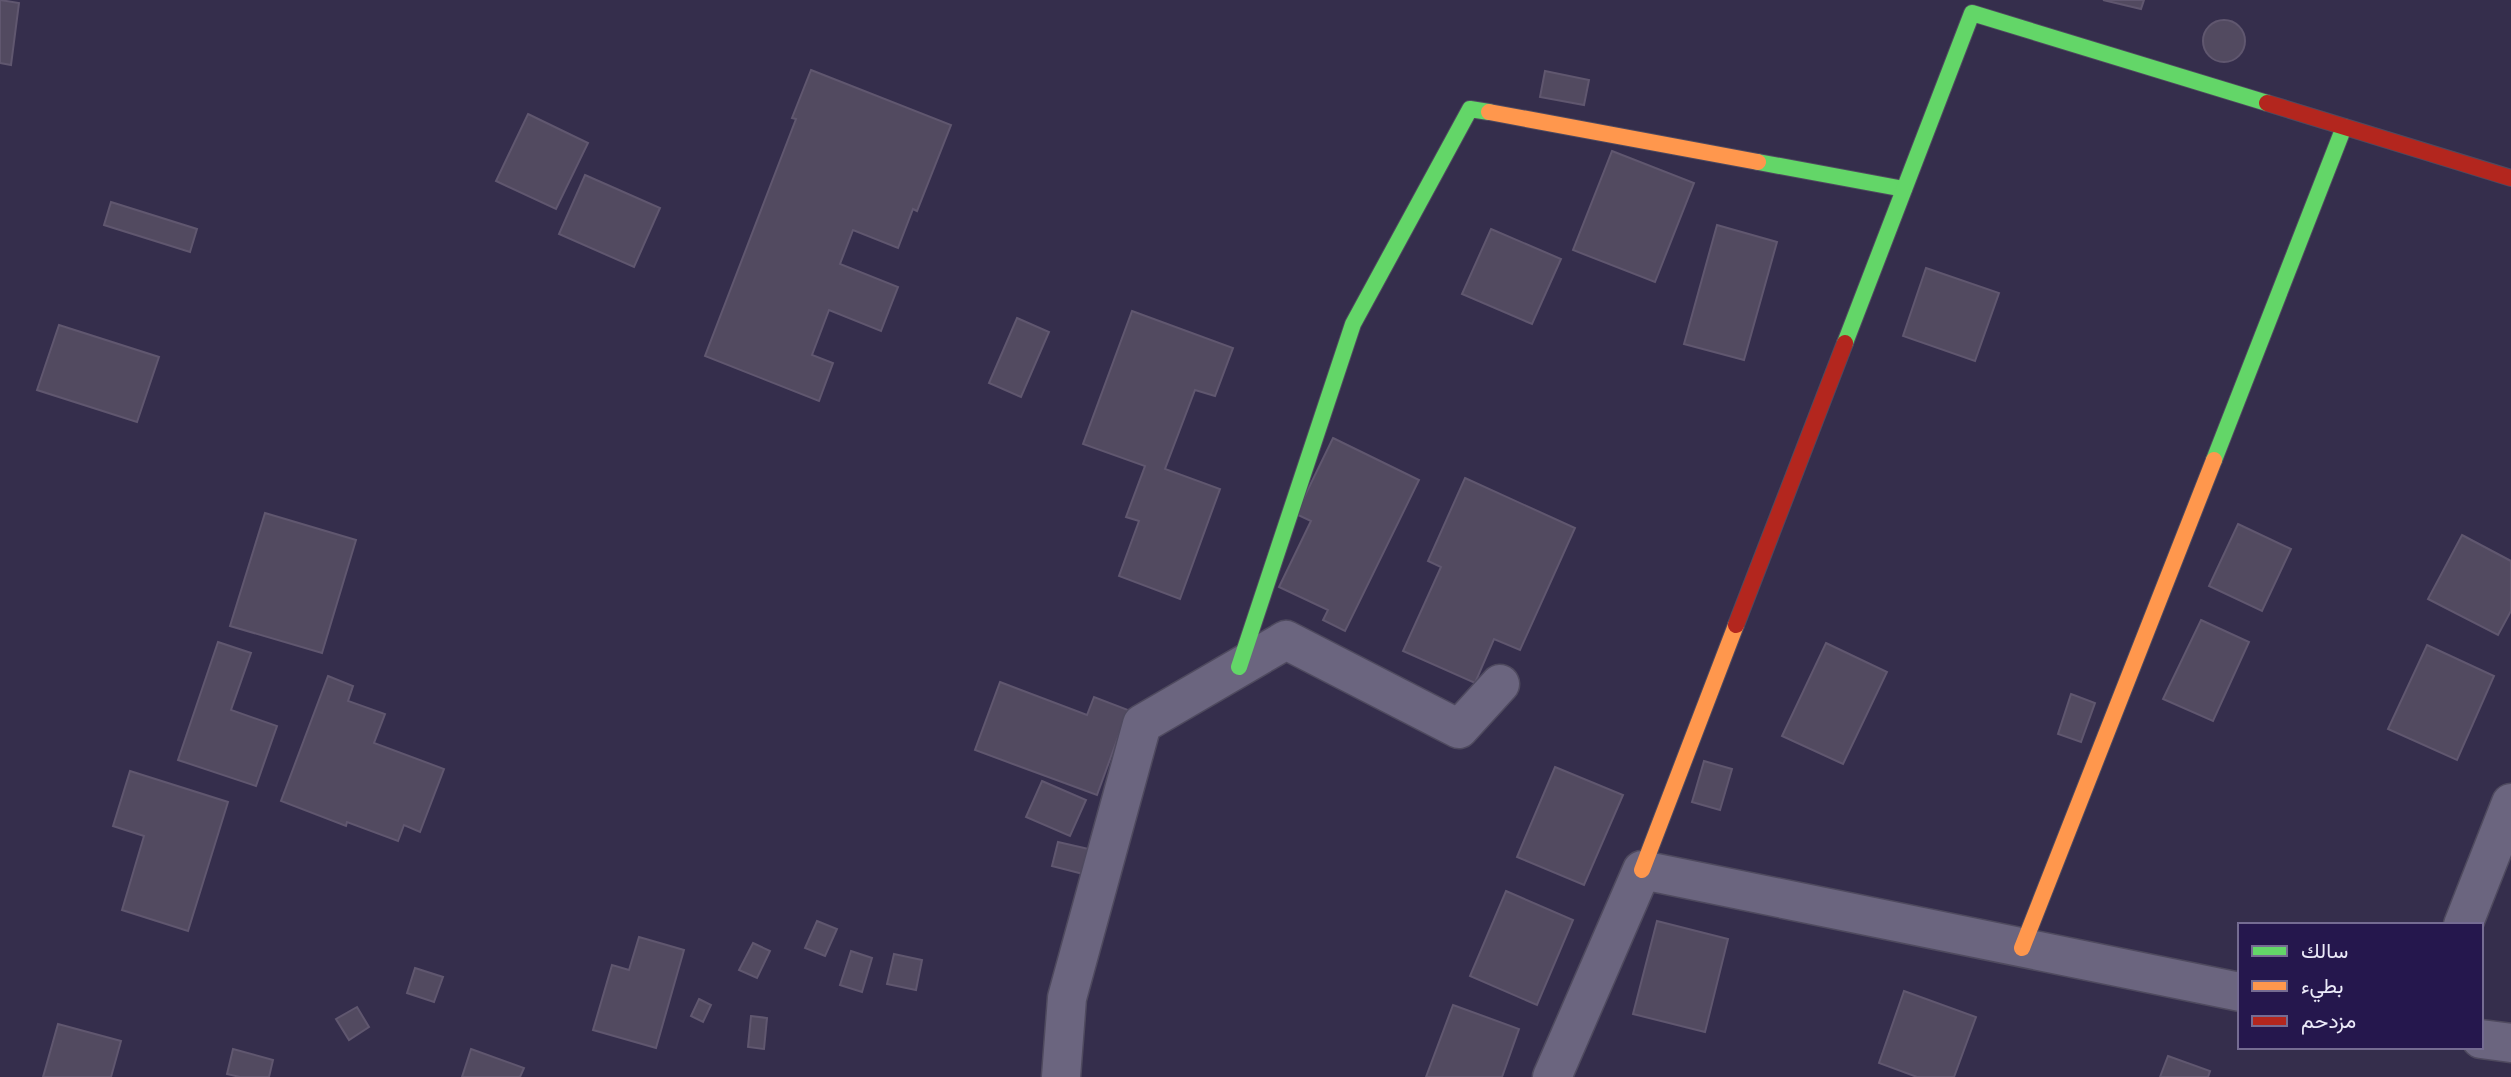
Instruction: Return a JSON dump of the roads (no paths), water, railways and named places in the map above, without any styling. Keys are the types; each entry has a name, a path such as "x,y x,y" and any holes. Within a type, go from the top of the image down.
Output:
{"street":[{"path":"1960,45 1976,0"},
{"path":"1552,1077 1642,870 1972,13 2511,178"},
{"path":"1239,667 1353,324 1470,109 1904,189"},
{"path":"2022,948 2344,127"},
{"path":"1061,1077 1067,998 1142,724 1286,640 1459,729 1500,684"},
{"path":"2464,923 2511,803"},
{"path":"1642,870 2238,992"},
{"path":"2483,1039 2511,1043"}]}
